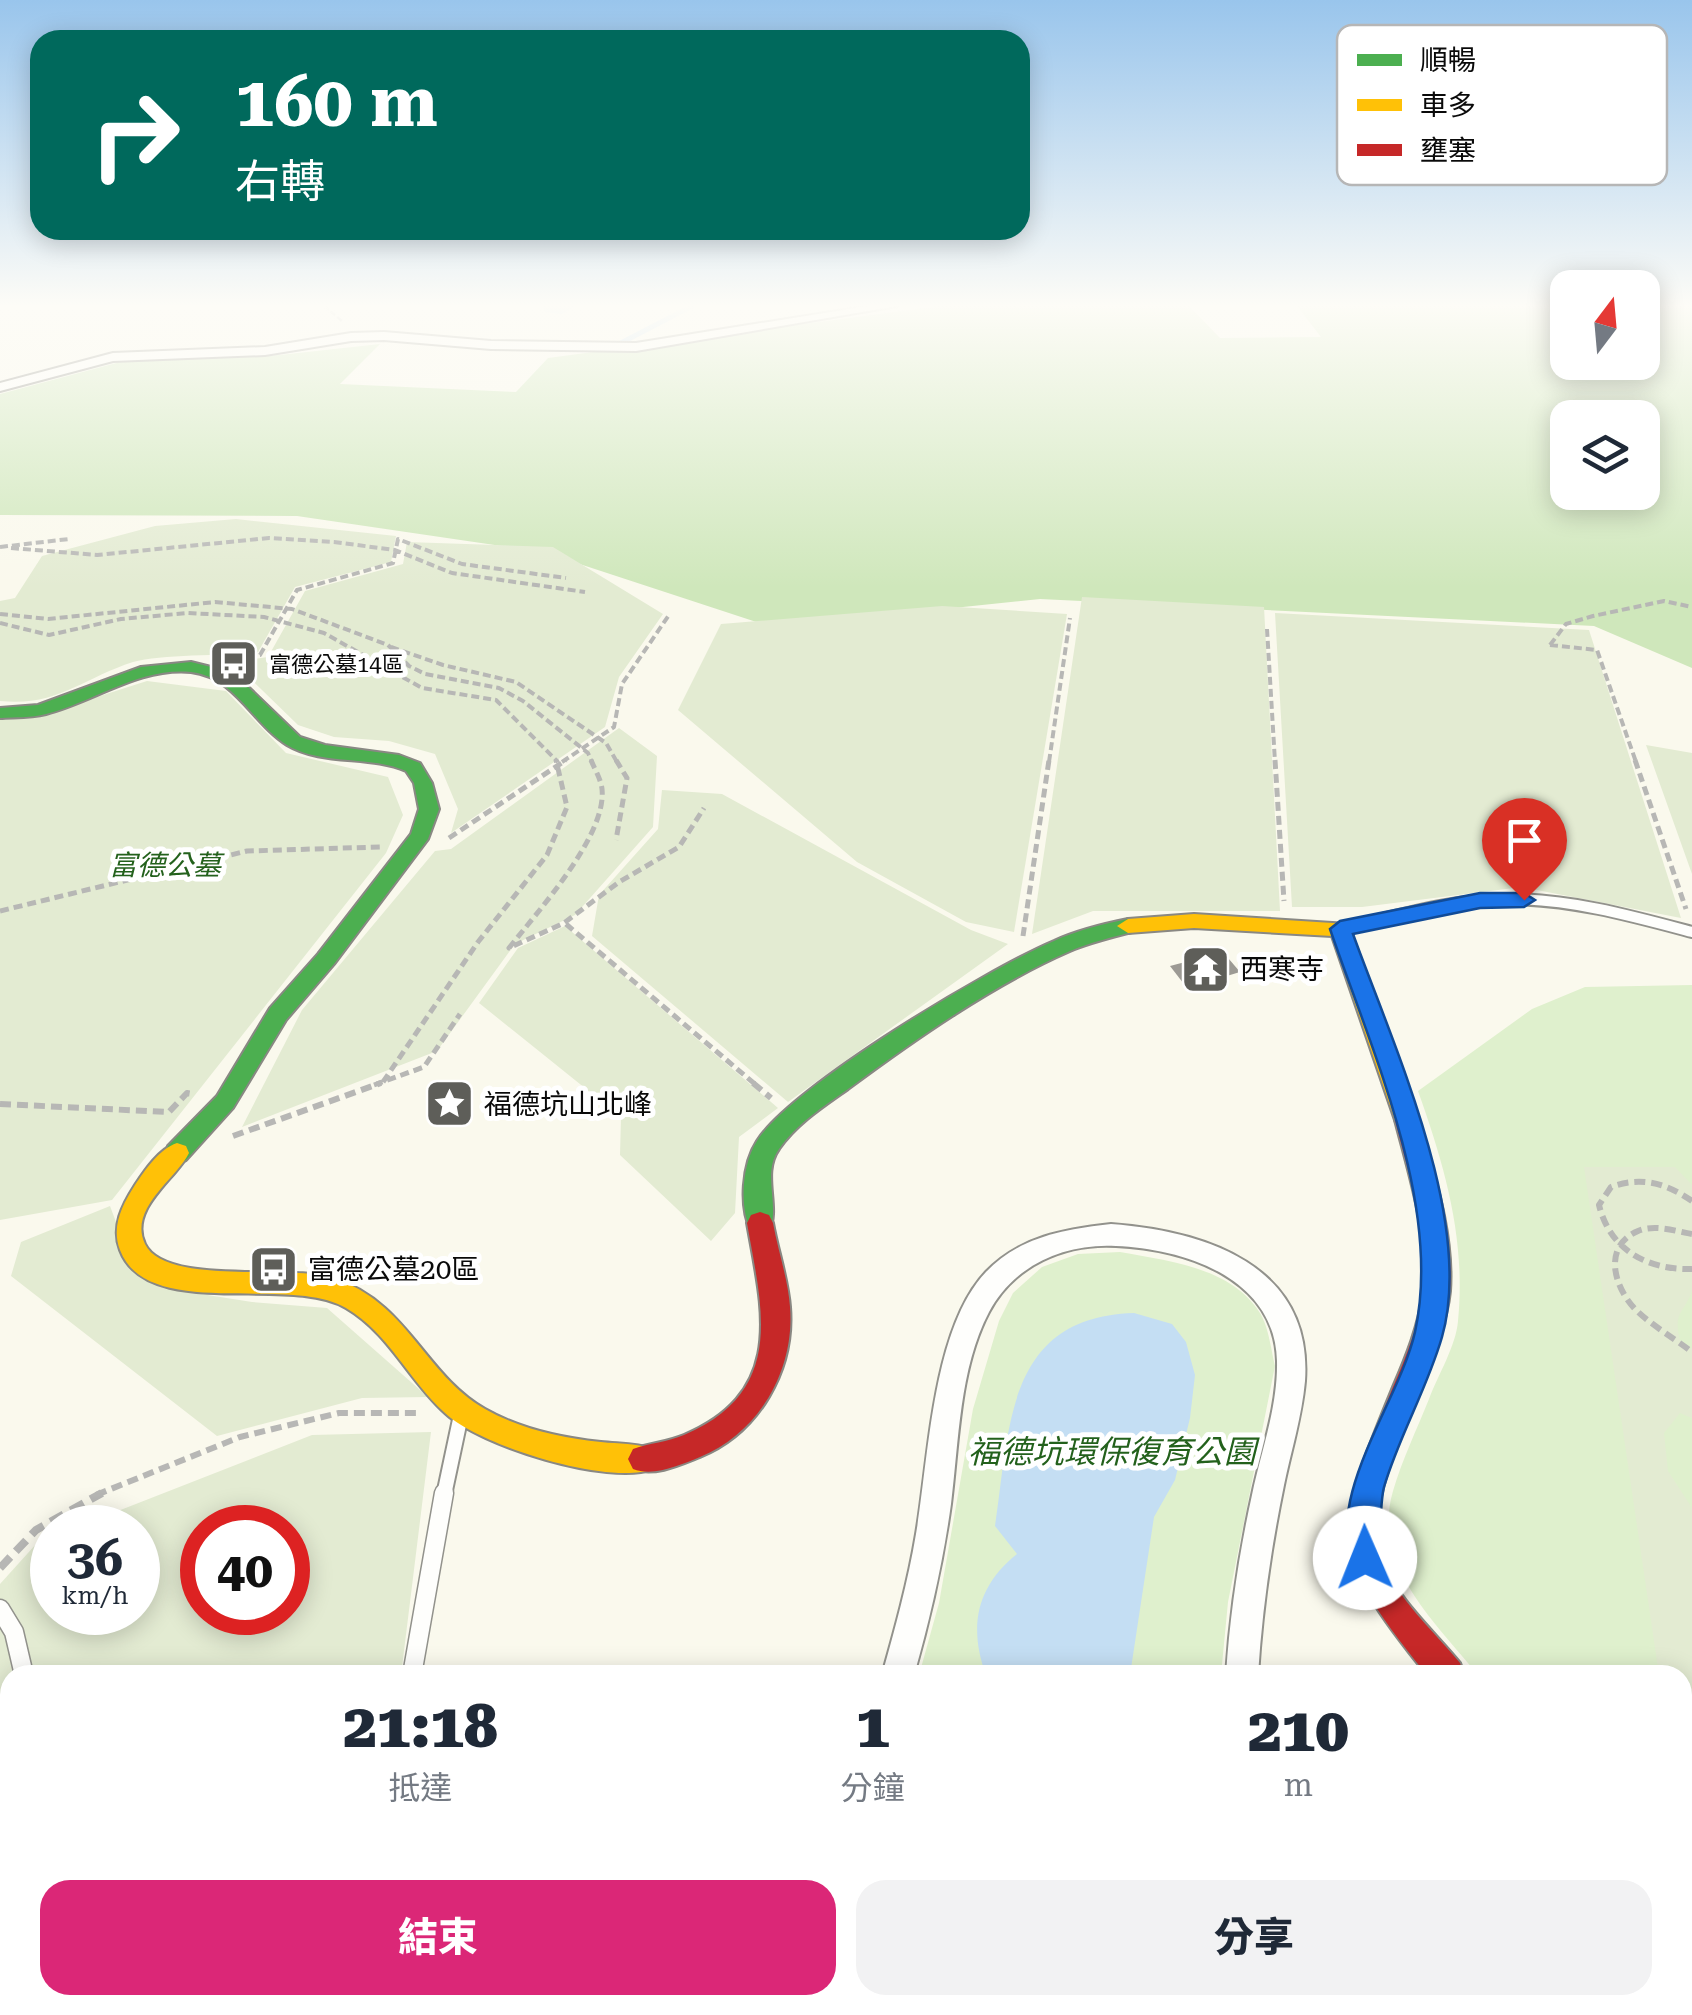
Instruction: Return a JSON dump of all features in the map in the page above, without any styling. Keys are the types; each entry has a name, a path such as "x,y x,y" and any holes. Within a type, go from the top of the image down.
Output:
{"street":[{"path":"0,713 29,712 126,676 178,666 224,676 292,740 318,748 389,756 413,767 420,777 430,816 413,846 272,1022 224,1102 141,1196 131,1220 131,1242 142,1264 168,1275 201,1281 313,1281 342,1292 415,1354 462,1411 524,1438 586,1454 637,1459 682,1452 721,1432 752,1405 770,1370 780,1334 778,1302 760,1210 759,1182 767,1145 793,1117 838,1084 1088,933 1121,924 1186,920 1340,929 1405,1112 1436,1237 1436,1294 1428,1337 1369,1488 1361,1537 1376,1581 1440,1665"},
{"path":"900,1665 931,1536 956,1374 970,1322 997,1277 1020,1255 1086,1233 1127,1233 1214,1258 1253,1280 1271,1296 1285,1318 1290,1383 1265,1501 1243,1665"}],"lane":[{"path":"1340,929 1480,900 1562,902 1692,932"},
{"path":"414,1665 434,1540 462,1411"},
{"path":"0,1610 14,1632 22,1665"}],"path":[{"path":"0,547 97,554 268,538 396,550 439,570 585,592"},
{"path":"178,666 260,655 297,590 393,563 398,539 472,566 566,578"},
{"path":"11,548 69,540"},
{"path":"1650,921 1647,908 1687,913 1597,650 1550,645 1566,624 1593,616 1664,601 1692,607"},
{"path":"0,614 48,619 215,602 286,608 340,625 424,660 516,682 606,743 627,778 616,840"},
{"path":"0,911 246,851 440,844 614,727 622,684 668,616"},
{"path":"1023,969 1002,954 1025,934 1070,618"},
{"path":"1242,924 1240,906 1284,901 1267,629"},
{"path":"388,646 424,674 506,691 588,753 602,787 592,835 558,888 508,946 512,948 564,923 619,882 679,848 704,808"},
{"path":"564,923 774,1100 762,1108"},
{"path":"190,1141 222,1140 424,1068 460,1014"},
{"path":"0,1104 169,1112 187,1093 224,1102"},
{"path":"1692,1201 1652,1182 1622,1182 1611,1187 1599,1205 1600,1217 1618,1245 1664,1268 1692,1269"},
{"path":"1692,1234 1662,1228 1638,1231 1618,1245 1615,1278 1623,1295 1644,1319 1675,1336 1679,1345 1692,1352"},
{"path":"0,1568 36,1530 94,1496 240,1437 339,1413 462,1411"}],"green space":[{"path":"0,400 1550,400 1550,510 1660,510 1660,400 1692,400 1692,668 1594,626 1040,599 772,627 543,552 297,516 0,515"},
{"path":"236,519 396,536 391,562 295,587 258,652 145,659 54,696 0,701 0,601 15,598 42,556 155,526"},
{"path":"407,542 553,547 663,614 619,677 605,727 451,833 458,809 435,754 389,741 334,737 298,725 233,662 268,657 305,591 403,564"},
{"path":"1082,597 1264,607 1280,911 1093,911 1032,934"},
{"path":"942,606 1067,614 1014,932 966,922 857,862 678,710 721,624"},
{"path":"1275,613 1589,630 1681,918 1522,887 1362,907 1292,907"},
{"name":"富德公墓","path":"147,681 226,691 286,753 388,777 403,815 386,853 112,1200 0,1220 0,720 31,718"},
{"path":"619,728 657,756 653,827 575,915 515,944 437,1051 242,1127 302,1010 435,851 451,849"},
{"path":"1646,745 1692,753 1692,874"},
{"path":"662,790 722,794 971,930 1008,944 788,1102 592,936 599,895 658,829"},
{"path":"565,926 778,1108 739,1137 735,1213 711,1241 620,1155 621,1117 479,1003 518,948"},
{"path":"1692,985 1692,1665 1470,1665 1411,1591 1391,1544 1393,1491 1457,1331 1460,1291 1451,1204 1418,1091 1532,1009 1585,987"},
{"path":"1584,1167 1675,1167 1692,1185 1692,1291 1678,1326 1681,1343 1692,1348 1692,1418 1680,1413 1664,1433 1668,1471 1692,1508 1692,1665 1658,1665"},
{"path":"110,1206 134,1270 163,1288 252,1302 327,1308 428,1397 362,1398 217,1436 11,1276 21,1242"},
{"name":"福德坑環保復育公園","path":"1120,1252 1216,1276 1248,1298 1266,1325 1275,1366 1228,1602 1222,1665 922,1665 939,1603 973,1409 999,1321 1013,1293 1042,1267 1078,1254"},
{"path":"431,1432 402,1665 0,1665 0,1584 30,1551 30,1635 160,1635 160,1505 133,1505 312,1435"}],"water":[{"path":"1134,1313 1172,1324 1186,1342 1195,1375 1190,1418 1175,1480 1154,1517 1132,1665 983,1665 977,1624 980,1608 993,1580 1017,1554 995,1526 1005,1452 1022,1384 1038,1356 1060,1334 1092,1319"}],"building":[{"name":"西寒寺","path":"1223,952 1240,972 1187,988 1170,966"}],"traffic: fast":[{"path":"0,713 41,710 141,672 191,667 217,674 240,689 294,741 323,750 399,761 413,767 423,783 429,809 421,835 326,959 278,1014 225,1102 177,1153"},
{"path":"760,1223 758,1175 762,1156 783,1127 813,1101 900,1041 1029,963 1073,941 1128,926"}],"traffic: slow":[{"path":"1128,926 1194,921 1340,929 1407,1120"},
{"path":"177,1153 145,1190 131,1220 133,1250 144,1263 163,1274 186,1279 296,1282 344,1293 377,1316 442,1391 473,1417 545,1446 643,1459"}],"traffic: jam":[{"path":"1407,1120 1433,1227 1436,1293 1419,1357 1366,1497 1362,1528 1365,1556 1379,1586 1440,1665"},
{"path":"643,1459 669,1454 717,1433 754,1397 766,1375 774,1350 777,1310 760,1223"}],"place":[{"name":"富德公墓14區","path":"234,664"},
{"name":"西寒寺","path":"1205,969"},
{"name":"福德坑山北峰","path":"449,1104"},
{"name":"富德公墓20區","path":"273,1269"}],"route":[{"path":"1365,1558 1361,1537 1369,1488 1428,1337 1436,1294 1436,1237 1405,1112 1340,929 1480,900 1524,900"}]}
